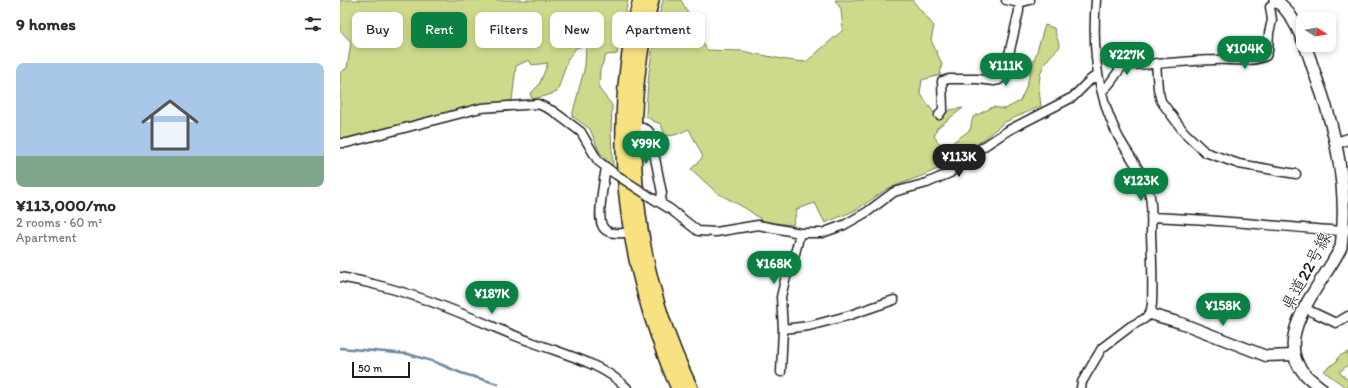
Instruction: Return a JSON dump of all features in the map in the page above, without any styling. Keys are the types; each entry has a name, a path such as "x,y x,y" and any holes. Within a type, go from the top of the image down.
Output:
{"main road":[{"path":"640,0 628,56 624,101 624,164 632,238 637,268 650,315 678,388"},
{"path":"652,0 640,57 635,104 634,163 637,199 644,249 660,313 691,388"},
{"path":"1275,0 1290,15 1296,27"},
{"name":"県道22号線","path":"1307,52 1330,117 1343,167 1347,212 1345,231 1338,254 1304,308 1293,336 1292,346 1294,355 1302,371 1321,388"}],"street":[{"path":"1006,0 1030,0"},
{"path":"1081,388 1082,382 1102,348 1131,326 1144,320 1150,314 1152,304 1151,204 1147,186 1117,134 1107,110 1098,74 1094,23 1096,0"},
{"path":"1102,91 1111,84 1124,65 1216,60 1250,60 1266,56 1272,20 1270,7 1275,0"},
{"path":"939,115 943,109 942,80 977,79 994,81 999,80 1004,76 1019,11 1019,1"},
{"path":"1156,63 1158,90 1161,101 1184,132 1205,152 1239,164 1296,174"},
{"path":"340,144 481,108 538,104 553,111 581,132 598,161 606,168 660,203 698,231 716,232 758,225 800,232 822,233 844,225 867,212 894,192 927,183 950,173 963,160 1009,130 1073,97 1098,74"},
{"path":"634,127 646,128 650,133 662,193 660,203"},
{"path":"1337,143 1348,139"},
{"path":"606,168 603,184 600,222 608,232 632,238"},
{"path":"1151,217 1189,218 1270,226 1345,231"},
{"path":"782,372 781,297 785,280 796,254 800,232"},
{"path":"340,277 373,284 469,316 529,341 591,364 617,379 627,388"},
{"path":"782,329 809,326 847,316 894,300"},
{"path":"1304,308 1336,323 1348,316"},
{"path":"1150,314 1181,323 1266,356 1294,355"}],"green space":[{"path":"340,0 628,0 626,12 612,12 612,48 618,48 617,54 606,55 600,70 599,89 612,105 611,133 613,168 599,151 590,129 572,116 585,66 586,48 604,48 604,12 550,12 550,48 576,48 568,59 557,92 532,99 530,94 539,85 548,63 532,65 529,60 516,66 512,101 476,105 340,140 340,73 347,68 351,42 340,30"},
{"path":"663,0 681,0 687,12 660,12"},
{"path":"835,0 912,0 934,26 931,40 942,64 940,75 922,80 920,93 934,113 940,118 950,110 963,108 937,128 934,136 939,143 949,145 970,130 973,117 993,107 1005,109 1020,101 1025,90 1045,25 1054,28 1060,47 1047,60 1041,73 1039,88 1041,106 1005,122 956,161 887,189 856,210 825,223 815,203 797,209 793,225 765,222 745,208 717,193 691,169 703,157 689,129 675,135 665,136 661,124 646,116 653,48 705,48 705,46 707,50 742,51 787,60 806,62 843,30 841,9"},
{"path":"1348,352 1348,365 1339,372 1348,380 1347,388 1323,371 1337,361 1339,356"}],"waterway":[{"path":"340,348 408,354 435,362 461,373 498,384"}]}
